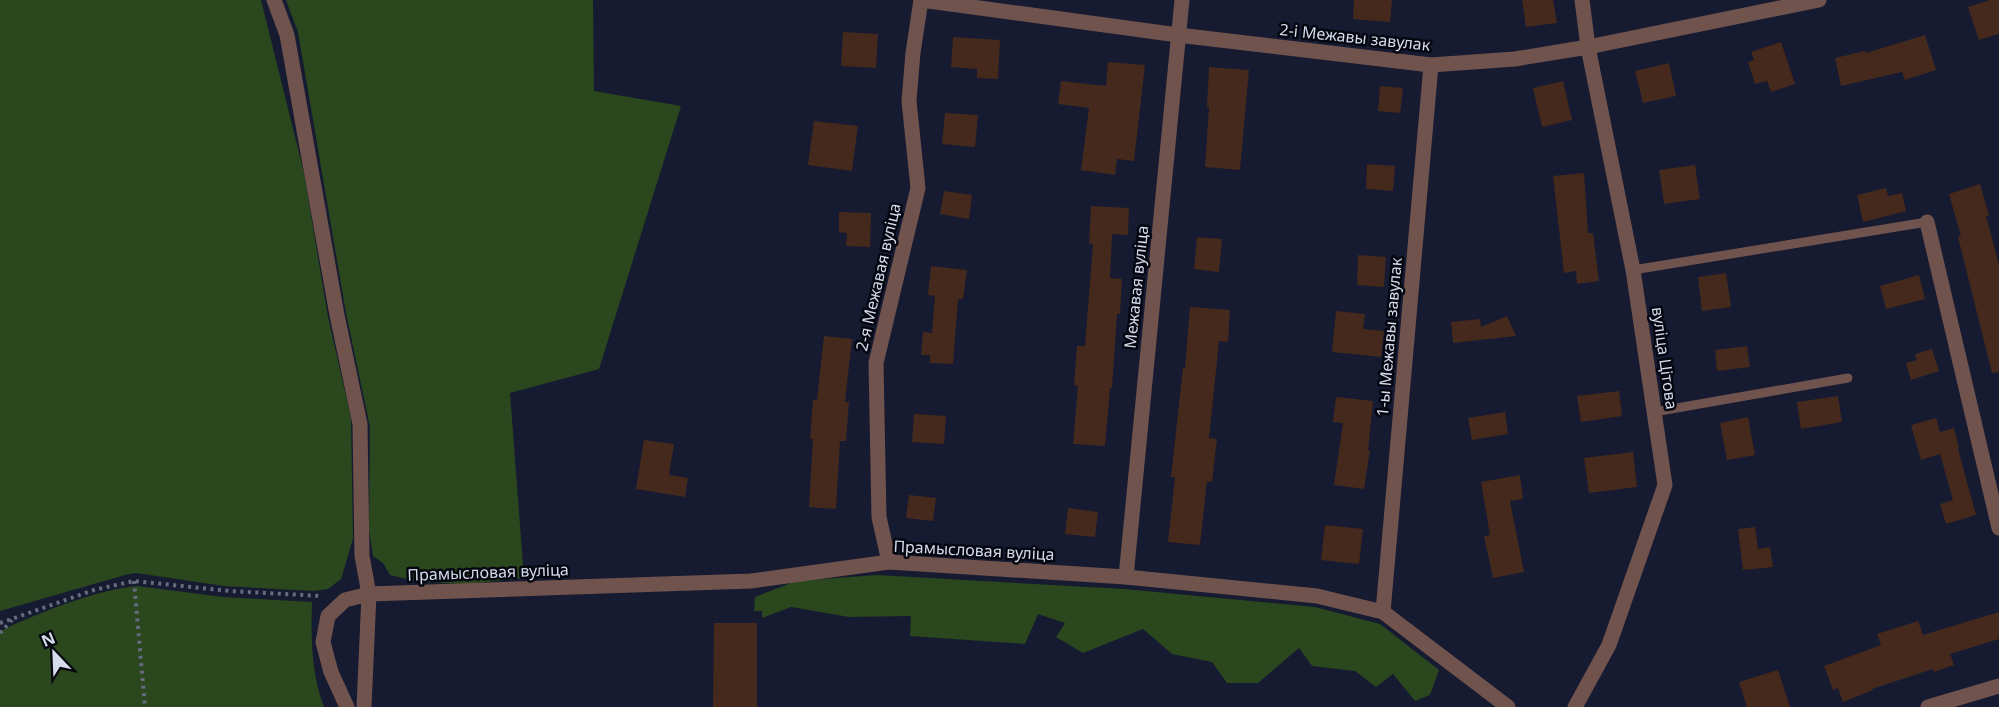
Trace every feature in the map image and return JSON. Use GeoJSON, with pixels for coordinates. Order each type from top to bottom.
{"type":"FeatureCollection","features":[{"type":"Feature","properties":{"kind":"street"},"geometry":{"type":"LineString","coordinates":[[274,0],[287,35],[337,315],[360,424],[362,556],[369,594],[364,707]]}},
{"type":"Feature","properties":{"kind":"street","name":"2-і Межавы завулак"},"geometry":{"type":"LineString","coordinates":[[921,0],[1178,35],[1431,65],[1515,60],[1819,0]]}},
{"type":"Feature","properties":{"kind":"street","name":"2-я Межавая вуліца"},"geometry":{"type":"LineString","coordinates":[[890,562],[879,517],[876,363],[918,188],[909,101],[921,0]]}},
{"type":"Feature","properties":{"kind":"street","name":"Межавая вуліца"},"geometry":{"type":"LineString","coordinates":[[1126,577],[1182,0]]}},
{"type":"Feature","properties":{"kind":"street","name":"вуліца Цітова"},"geometry":{"type":"LineString","coordinates":[[1575,707],[1609,645],[1665,485],[1633,270],[1588,47],[1582,0]]}},
{"type":"Feature","properties":{"kind":"street","name":"1-ы Межавы завулак"},"geometry":{"type":"LineString","coordinates":[[1383,612],[1431,65]]}},
{"type":"Feature","properties":{"kind":"street"},"geometry":{"type":"LineString","coordinates":[[1927,222],[1999,528]]}},
{"type":"Feature","properties":{"kind":"street","name":"Прамысловая вуліца"},"geometry":{"type":"LineString","coordinates":[[347,707],[331,672],[323,642],[328,616],[345,600],[369,594],[751,581],[890,562],[1126,577],[1317,596],[1383,612],[1508,707]]}},
{"type":"Feature","properties":{"kind":"street"},"geometry":{"type":"LineString","coordinates":[[1928,707],[1999,686]]}},
{"type":"Feature","properties":{"kind":"lane"},"geometry":{"type":"LineString","coordinates":[[1633,270],[1927,222]]}},
{"type":"Feature","properties":{"kind":"lane"},"geometry":{"type":"LineString","coordinates":[[1654,412],[1848,378]]}},
{"type":"Feature","properties":{"kind":"path"},"geometry":{"type":"LineString","coordinates":[[134,581],[145,707]]}},
{"type":"Feature","properties":{"kind":"path"},"geometry":{"type":"LineString","coordinates":[[0,623],[94,590],[134,581],[230,591],[324,596]]}},
{"type":"Feature","properties":{"kind":"path"},"geometry":{"type":"LineString","coordinates":[[0,633],[14,617]]}},
{"type":"Feature","properties":{"kind":"green space"},"geometry":{"type":"Polygon","coordinates":[[[0,0],[261,0],[304,173],[328,317],[351,418],[353,539],[341,579],[328,589],[313,591],[224,586],[136,573],[0,611],[0,0]]]}},
{"type":"Feature","properties":{"kind":"green space"},"geometry":{"type":"Polygon","coordinates":[[[286,0],[593,0],[594,91],[681,106],[599,369],[510,393],[524,578],[467,584],[419,582],[390,575],[383,563],[373,556],[369,530],[370,427],[346,313],[298,32],[286,0]]]}},
{"type":"Feature","properties":{"kind":"green space"},"geometry":{"type":"Polygon","coordinates":[[[877,575],[1124,589],[1315,607],[1380,624],[1439,670],[1430,695],[1415,701],[1393,674],[1376,687],[1355,671],[1312,666],[1299,648],[1258,683],[1227,683],[1212,662],[1172,654],[1143,629],[1083,653],[1056,637],[1065,623],[1038,614],[1025,644],[910,636],[911,616],[849,617],[791,607],[762,618],[762,611],[754,611],[755,597],[796,581],[877,575]]]}},
{"type":"Feature","properties":{"kind":"green space"},"geometry":{"type":"Polygon","coordinates":[[[137,586],[223,597],[312,602],[314,668],[324,707],[0,707],[0,631],[85,597],[137,586]]]}},
{"type":"Feature","properties":{"kind":"building"},"geometry":{"type":"Polygon","coordinates":[[[1354,0],[1392,0],[1390,22],[1353,19],[1354,0]]]}},
{"type":"Feature","properties":{"kind":"building"},"geometry":{"type":"Polygon","coordinates":[[[1522,0],[1553,0],[1557,23],[1526,27],[1522,0]]]}},
{"type":"Feature","properties":{"kind":"building"},"geometry":{"type":"Polygon","coordinates":[[[1990,0],[1999,0],[1999,34],[1979,40],[1968,7],[1990,0]]]}},
{"type":"Feature","properties":{"kind":"building"},"geometry":{"type":"Polygon","coordinates":[[[843,32],[878,34],[876,68],[841,66],[843,32]]]}},
{"type":"Feature","properties":{"kind":"building"},"geometry":{"type":"Polygon","coordinates":[[[1925,35],[1936,70],[1905,80],[1902,72],[1841,86],[1835,58],[1865,51],[1866,53],[1925,35]]]}},
{"type":"Feature","properties":{"kind":"building"},"geometry":{"type":"Polygon","coordinates":[[[953,37],[1000,40],[998,79],[977,78],[977,69],[951,67],[953,37]]]}},
{"type":"Feature","properties":{"kind":"building"},"geometry":{"type":"Polygon","coordinates":[[[1781,42],[1795,84],[1771,92],[1767,81],[1755,84],[1748,62],[1754,60],[1751,52],[1781,42]]]}},
{"type":"Feature","properties":{"kind":"building"},"geometry":{"type":"Polygon","coordinates":[[[1108,62],[1145,65],[1134,161],[1117,159],[1115,175],[1081,170],[1089,108],[1058,104],[1061,81],[1106,86],[1108,62]]]}},
{"type":"Feature","properties":{"kind":"building"},"geometry":{"type":"Polygon","coordinates":[[[1669,63],[1676,96],[1643,103],[1635,71],[1669,63]]]}},
{"type":"Feature","properties":{"kind":"building"},"geometry":{"type":"Polygon","coordinates":[[[1209,67],[1249,70],[1240,170],[1205,167],[1209,67]]]}},
{"type":"Feature","properties":{"kind":"building"},"geometry":{"type":"Polygon","coordinates":[[[1563,81],[1572,120],[1542,127],[1533,88],[1563,81]]]}},
{"type":"Feature","properties":{"kind":"building"},"geometry":{"type":"Polygon","coordinates":[[[1380,86],[1403,88],[1400,113],[1378,111],[1380,86]]]}},
{"type":"Feature","properties":{"kind":"building"},"geometry":{"type":"Polygon","coordinates":[[[945,113],[978,115],[975,147],[942,144],[945,113]]]}},
{"type":"Feature","properties":{"kind":"building"},"geometry":{"type":"Polygon","coordinates":[[[814,121],[858,126],[852,171],[808,165],[814,121]]]}},
{"type":"Feature","properties":{"kind":"building"},"geometry":{"type":"Polygon","coordinates":[[[1367,164],[1395,166],[1393,191],[1366,189],[1367,164]]]}},
{"type":"Feature","properties":{"kind":"building"},"geometry":{"type":"Polygon","coordinates":[[[1695,165],[1700,199],[1664,204],[1659,170],[1695,165]]]}},
{"type":"Feature","properties":{"kind":"building"},"geometry":{"type":"Polygon","coordinates":[[[1584,173],[1588,233],[1593,233],[1599,281],[1577,284],[1576,271],[1564,273],[1553,176],[1584,173]]]}},
{"type":"Feature","properties":{"kind":"building"},"geometry":{"type":"Polygon","coordinates":[[[1980,184],[1999,265],[1999,372],[1992,373],[1958,237],[1961,236],[1949,194],[1980,184]]]}},
{"type":"Feature","properties":{"kind":"building"},"geometry":{"type":"Polygon","coordinates":[[[1886,188],[1888,196],[1902,193],[1906,211],[1863,222],[1857,195],[1886,188]]]}},
{"type":"Feature","properties":{"kind":"building"},"geometry":{"type":"Polygon","coordinates":[[[944,191],[972,195],[969,219],[940,214],[944,191]]]}},
{"type":"Feature","properties":{"kind":"building"},"geometry":{"type":"Polygon","coordinates":[[[1091,206],[1129,208],[1128,235],[1112,234],[1110,278],[1122,279],[1105,446],[1073,444],[1078,386],[1074,385],[1077,346],[1085,346],[1093,244],[1089,244],[1091,206]]]}},
{"type":"Feature","properties":{"kind":"building"},"geometry":{"type":"Polygon","coordinates":[[[839,212],[871,213],[870,247],[846,246],[847,233],[839,232],[839,212]]]}},
{"type":"Feature","properties":{"kind":"building"},"geometry":{"type":"Polygon","coordinates":[[[1197,237],[1222,239],[1219,272],[1194,269],[1197,237]]]}},
{"type":"Feature","properties":{"kind":"building"},"geometry":{"type":"Polygon","coordinates":[[[1358,255],[1386,257],[1384,287],[1357,285],[1358,255]]]}},
{"type":"Feature","properties":{"kind":"building"},"geometry":{"type":"Polygon","coordinates":[[[931,266],[967,270],[963,299],[958,299],[953,364],[930,363],[930,355],[921,355],[923,332],[932,333],[935,296],[928,295],[931,266]]]}},
{"type":"Feature","properties":{"kind":"building"},"geometry":{"type":"Polygon","coordinates":[[[1726,273],[1731,307],[1702,311],[1698,277],[1726,273]]]}},
{"type":"Feature","properties":{"kind":"building"},"geometry":{"type":"Polygon","coordinates":[[[1919,275],[1925,299],[1886,309],[1880,286],[1919,275]]]}},
{"type":"Feature","properties":{"kind":"building"},"geometry":{"type":"Polygon","coordinates":[[[1190,307],[1230,310],[1228,342],[1219,341],[1209,438],[1217,439],[1212,482],[1207,481],[1200,545],[1168,542],[1175,477],[1171,477],[1183,368],[1185,368],[1190,307]]]}},
{"type":"Feature","properties":{"kind":"building"},"geometry":{"type":"Polygon","coordinates":[[[1336,311],[1365,314],[1363,329],[1384,331],[1381,357],[1332,352],[1336,311]]]}},
{"type":"Feature","properties":{"kind":"building"},"geometry":{"type":"Polygon","coordinates":[[[1507,316],[1516,336],[1453,343],[1451,322],[1480,319],[1481,327],[1507,316]]]}},
{"type":"Feature","properties":{"kind":"building"},"geometry":{"type":"Polygon","coordinates":[[[824,336],[852,339],[845,402],[849,402],[846,441],[840,441],[836,509],[809,507],[813,400],[817,400],[824,336]]]}},
{"type":"Feature","properties":{"kind":"building"},"geometry":{"type":"Polygon","coordinates":[[[1747,346],[1750,367],[1717,371],[1715,350],[1747,346]]]}},
{"type":"Feature","properties":{"kind":"building"},"geometry":{"type":"Polygon","coordinates":[[[1932,349],[1939,371],[1911,380],[1906,363],[1917,360],[1915,354],[1932,349]]]}},
{"type":"Feature","properties":{"kind":"building"},"geometry":{"type":"Polygon","coordinates":[[[1619,391],[1622,416],[1581,422],[1577,396],[1619,391]]]}},
{"type":"Feature","properties":{"kind":"building"},"geometry":{"type":"Polygon","coordinates":[[[1838,396],[1842,422],[1801,429],[1797,402],[1838,396]]]}},
{"type":"Feature","properties":{"kind":"building"},"geometry":{"type":"Polygon","coordinates":[[[1336,397],[1373,401],[1368,450],[1370,450],[1364,489],[1334,485],[1343,423],[1333,422],[1336,397]]]}},
{"type":"Feature","properties":{"kind":"building"},"geometry":{"type":"Polygon","coordinates":[[[1505,412],[1508,434],[1472,440],[1468,418],[1505,412]]]}},
{"type":"Feature","properties":{"kind":"building"},"geometry":{"type":"Polygon","coordinates":[[[914,414],[946,416],[944,444],[912,442],[914,414]]]}},
{"type":"Feature","properties":{"kind":"building"},"geometry":{"type":"Polygon","coordinates":[[[1748,417],[1755,455],[1727,460],[1720,423],[1748,417]]]}},
{"type":"Feature","properties":{"kind":"building"},"geometry":{"type":"Polygon","coordinates":[[[1936,418],[1940,432],[1954,428],[1976,515],[1946,524],[1940,504],[1953,500],[1940,454],[1921,460],[1911,425],[1936,418]]]}},
{"type":"Feature","properties":{"kind":"building"},"geometry":{"type":"Polygon","coordinates":[[[644,440],[674,444],[669,475],[688,478],[685,497],[636,489],[644,440]]]}},
{"type":"Feature","properties":{"kind":"building"},"geometry":{"type":"Polygon","coordinates":[[[1633,452],[1637,487],[1589,493],[1584,458],[1633,452]]]}},
{"type":"Feature","properties":{"kind":"building"},"geometry":{"type":"Polygon","coordinates":[[[1520,475],[1523,499],[1510,501],[1524,572],[1493,578],[1484,536],[1490,535],[1481,482],[1520,475]]]}},
{"type":"Feature","properties":{"kind":"building"},"geometry":{"type":"Polygon","coordinates":[[[909,495],[936,498],[933,521],[906,518],[909,495]]]}},
{"type":"Feature","properties":{"kind":"building"},"geometry":{"type":"Polygon","coordinates":[[[1068,508],[1098,512],[1095,537],[1065,534],[1068,508]]]}},
{"type":"Feature","properties":{"kind":"building"},"geometry":{"type":"Polygon","coordinates":[[[1325,525],[1363,529],[1359,564],[1321,560],[1325,525]]]}},
{"type":"Feature","properties":{"kind":"building"},"geometry":{"type":"Polygon","coordinates":[[[1755,527],[1758,549],[1770,547],[1773,567],[1743,570],[1738,529],[1755,527]]]}},
{"type":"Feature","properties":{"kind":"building"},"geometry":{"type":"Polygon","coordinates":[[[1999,612],[1999,639],[1950,654],[1954,665],[1934,672],[1933,669],[1872,689],[1843,702],[1838,688],[1833,690],[1824,666],[1881,645],[1877,634],[1918,621],[1923,635],[1999,612]]]}},
{"type":"Feature","properties":{"kind":"building"},"geometry":{"type":"Polygon","coordinates":[[[714,623],[757,623],[757,707],[713,707],[714,623]]]}},
{"type":"Feature","properties":{"kind":"building"},"geometry":{"type":"Polygon","coordinates":[[[1778,670],[1790,707],[1747,707],[1739,682],[1778,670]]]}}]}
